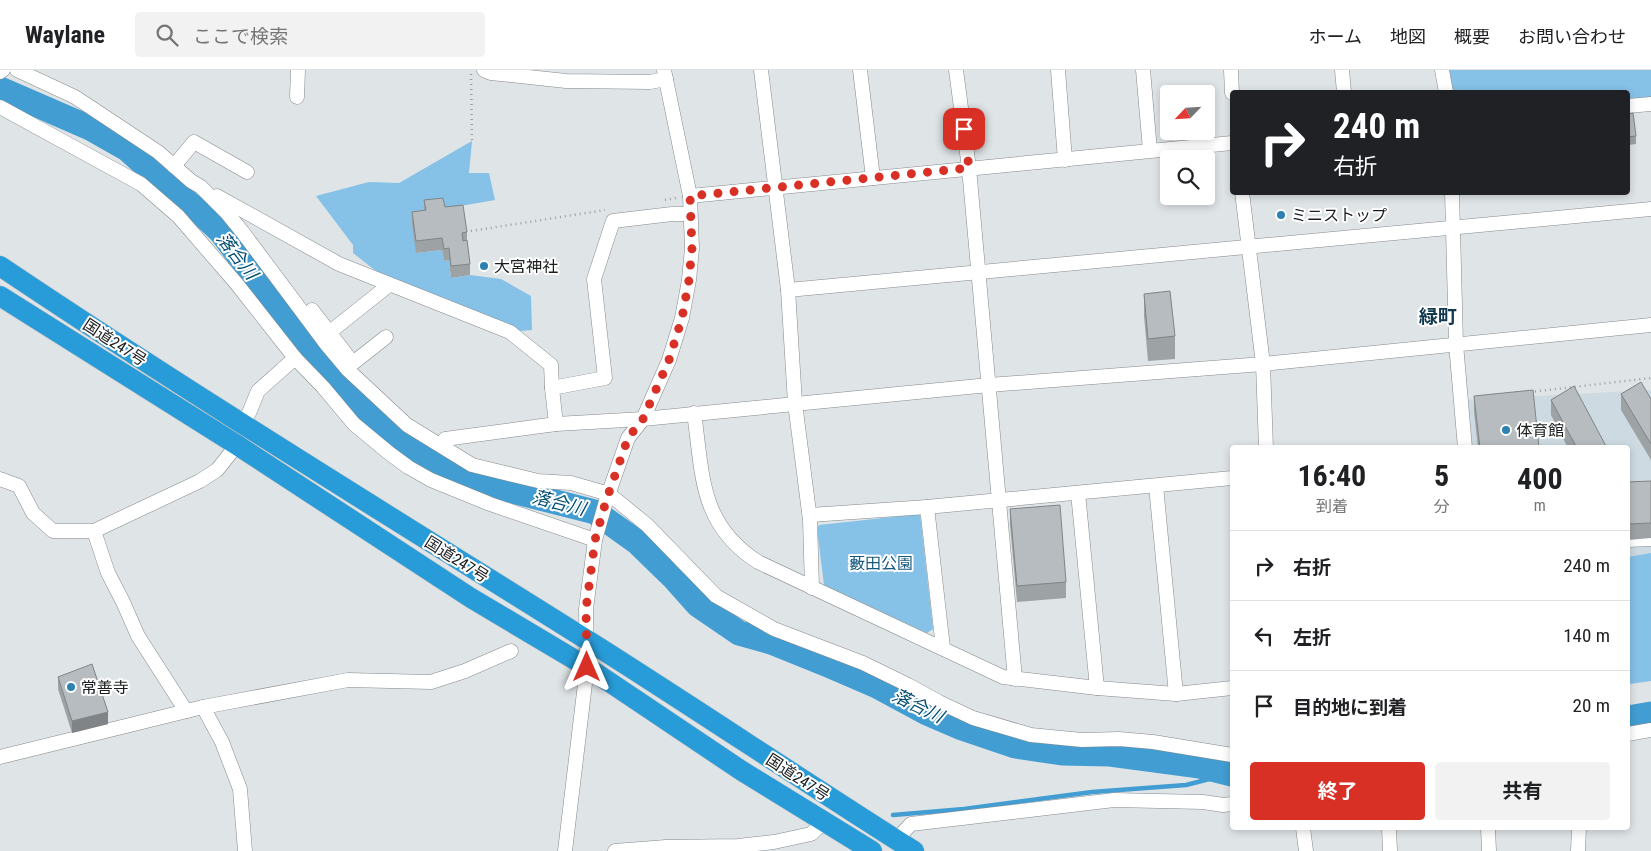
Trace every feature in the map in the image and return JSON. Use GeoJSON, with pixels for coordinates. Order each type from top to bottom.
{"type":"FeatureCollection","features":[{"type":"Feature","properties":{"kind":"highway","name":"国道247号"},"geometry":{"type":"LineString","coordinates":[[0,266],[242,423],[586,640],[914,851]]}},
{"type":"Feature","properties":{"kind":"highway","name":"国道247号"},"geometry":{"type":"LineString","coordinates":[[0,296],[237,445],[471,598],[587,667],[742,771],[872,851]]}},
{"type":"Feature","properties":{"kind":"street"},"geometry":{"type":"LineString","coordinates":[[17,70],[75,97],[158,152],[201,187],[339,264],[510,332],[551,365],[556,424]]}},
{"type":"Feature","properties":{"kind":"street"},"geometry":{"type":"LineString","coordinates":[[296,97],[298,70]]}},
{"type":"Feature","properties":{"kind":"street"},"geometry":{"type":"LineString","coordinates":[[484,70],[491,73],[566,80],[650,82],[665,75],[690,196],[692,248],[689,280],[682,318],[669,360],[643,419],[628,438],[595,540],[586,609],[587,667],[565,851]]}},
{"type":"Feature","properties":{"kind":"street"},"geometry":{"type":"LineString","coordinates":[[761,70],[788,290],[795,403],[810,515],[812,588]]}},
{"type":"Feature","properties":{"kind":"street"},"geometry":{"type":"LineString","coordinates":[[860,70],[873,178]]}},
{"type":"Feature","properties":{"kind":"street"},"geometry":{"type":"LineString","coordinates":[[956,70],[969,168],[1015,680]]}},
{"type":"Feature","properties":{"kind":"street"},"geometry":{"type":"LineString","coordinates":[[1058,70],[1065,160]]}},
{"type":"Feature","properties":{"kind":"street"},"geometry":{"type":"LineString","coordinates":[[1143,70],[1150,150]]}},
{"type":"Feature","properties":{"kind":"street"},"geometry":{"type":"LineString","coordinates":[[1231,70],[1232,90]]}},
{"type":"Feature","properties":{"kind":"street"},"geometry":{"type":"LineString","coordinates":[[1342,70],[1344,90]]}},
{"type":"Feature","properties":{"kind":"street"},"geometry":{"type":"LineString","coordinates":[[1442,70],[1446,90]]}},
{"type":"Feature","properties":{"kind":"street"},"geometry":{"type":"LineString","coordinates":[[1630,106],[1651,104]]}},
{"type":"Feature","properties":{"kind":"street"},"geometry":{"type":"LineString","coordinates":[[0,107],[141,184],[178,216],[236,283],[295,358],[323,387],[354,424],[369,438],[408,467],[431,480],[490,504],[595,540]]}},
{"type":"Feature","properties":{"kind":"street"},"geometry":{"type":"LineString","coordinates":[[174,166],[194,142],[247,172]]}},
{"type":"Feature","properties":{"kind":"street"},"geometry":{"type":"LineString","coordinates":[[690,196],[1230,143]]}},
{"type":"Feature","properties":{"kind":"street"},"geometry":{"type":"LineString","coordinates":[[201,187],[227,213],[264,259],[327,345],[348,370],[389,409],[424,437],[472,466],[538,481],[571,483],[608,498],[647,526],[716,596],[774,629],[863,663],[973,718],[1031,735],[1082,740],[1119,739],[1153,742],[1230,755]]}},
{"type":"Feature","properties":{"kind":"street"},"geometry":{"type":"LineString","coordinates":[[1242,195],[1263,364],[1266,445]]}},
{"type":"Feature","properties":{"kind":"street"},"geometry":{"type":"LineString","coordinates":[[1452,195],[1456,344],[1465,445]]}},
{"type":"Feature","properties":{"kind":"street"},"geometry":{"type":"LineString","coordinates":[[788,290],[1651,209]]}},
{"type":"Feature","properties":{"kind":"street"},"geometry":{"type":"LineString","coordinates":[[552,388],[605,378],[594,280],[614,221],[672,214],[690,214]]}},
{"type":"Feature","properties":{"kind":"street"},"geometry":{"type":"LineString","coordinates":[[264,259],[274,264],[353,363],[386,338]]}},
{"type":"Feature","properties":{"kind":"street"},"geometry":{"type":"LineString","coordinates":[[330,332],[389,285]]}},
{"type":"Feature","properties":{"kind":"street"},"geometry":{"type":"LineString","coordinates":[[445,439],[556,424],[643,419],[989,385],[1263,364],[1651,325]]}},
{"type":"Feature","properties":{"kind":"street"},"geometry":{"type":"LineString","coordinates":[[242,423],[258,390],[295,358]]}},
{"type":"Feature","properties":{"kind":"street"},"geometry":{"type":"LineString","coordinates":[[694,413],[706,496],[722,530],[746,554],[758,562],[1003,677],[1015,680],[1176,694],[1230,688]]}},
{"type":"Feature","properties":{"kind":"street"},"geometry":{"type":"LineString","coordinates":[[0,479],[19,486],[33,514],[53,531],[94,531],[200,481],[217,470],[237,445]]}},
{"type":"Feature","properties":{"kind":"street"},"geometry":{"type":"LineString","coordinates":[[810,515],[999,501],[1230,478]]}},
{"type":"Feature","properties":{"kind":"street"},"geometry":{"type":"LineString","coordinates":[[1156,486],[1176,694]]}},
{"type":"Feature","properties":{"kind":"street"},"geometry":{"type":"LineString","coordinates":[[1078,493],[1097,688]]}},
{"type":"Feature","properties":{"kind":"street"},"geometry":{"type":"LineString","coordinates":[[927,507],[943,648]]}},
{"type":"Feature","properties":{"kind":"street"},"geometry":{"type":"LineString","coordinates":[[94,531],[108,573],[138,636],[186,712]]}},
{"type":"Feature","properties":{"kind":"street"},"geometry":{"type":"LineString","coordinates":[[1630,540],[1651,539]]}},
{"type":"Feature","properties":{"kind":"street"},"geometry":{"type":"LineString","coordinates":[[0,757],[203,707],[348,680],[431,682],[465,671],[511,651]]}},
{"type":"Feature","properties":{"kind":"street"},"geometry":{"type":"LineString","coordinates":[[203,707],[222,742],[240,789],[245,851]]}},
{"type":"Feature","properties":{"kind":"street"},"geometry":{"type":"LineString","coordinates":[[1630,734],[1651,730]]}},
{"type":"Feature","properties":{"kind":"street"},"geometry":{"type":"LineString","coordinates":[[896,840],[911,824],[1114,800],[1230,804]]}},
{"type":"Feature","properties":{"kind":"street"},"geometry":{"type":"LineString","coordinates":[[615,851],[666,847],[738,846],[774,842],[811,834],[825,821]]}},
{"type":"Feature","properties":{"kind":"street"},"geometry":{"type":"LineString","coordinates":[[1303,830],[1306,851]]}},
{"type":"Feature","properties":{"kind":"street"},"geometry":{"type":"LineString","coordinates":[[1389,830],[1390,851]]}},
{"type":"Feature","properties":{"kind":"street"},"geometry":{"type":"LineString","coordinates":[[1488,830],[1488,851]]}},
{"type":"Feature","properties":{"kind":"street"},"geometry":{"type":"LineString","coordinates":[[1578,851],[1579,830]]}},
{"type":"Feature","properties":{"kind":"path"},"geometry":{"type":"LineString","coordinates":[[471,70],[472,141]]}},
{"type":"Feature","properties":{"kind":"path"},"geometry":{"type":"LineString","coordinates":[[662,200],[690,196]]}},
{"type":"Feature","properties":{"kind":"path"},"geometry":{"type":"LineString","coordinates":[[471,231],[614,208]]}},
{"type":"Feature","properties":{"kind":"path"},"geometry":{"type":"LineString","coordinates":[[1528,392],[1651,378]]}},
{"type":"Feature","properties":{"kind":"shaded area"},"geometry":{"type":"Polygon","coordinates":[[[1651,390],[1651,681],[1630,685],[1630,445],[1470,445],[1462,400],[1651,390]]]}},
{"type":"Feature","properties":{"kind":"green space"},"geometry":{"type":"Polygon","coordinates":[[[1442,70],[1651,70],[1651,104],[1630,106],[1630,90],[1446,90],[1442,70]]]}},
{"type":"Feature","properties":{"kind":"green space"},"geometry":{"type":"Polygon","coordinates":[[[472,141],[469,173],[489,173],[495,200],[443,209],[416,253],[442,250],[444,261],[449,260],[451,278],[470,275],[501,279],[531,296],[532,330],[510,332],[399,289],[353,253],[353,245],[316,196],[369,182],[399,183],[472,141]]]}},
{"type":"Feature","properties":{"kind":"green space","name":"藪田公園"},"geometry":{"type":"Polygon","coordinates":[[[920,514],[933,629],[927,633],[824,585],[817,529],[819,525],[920,514]]]}},
{"type":"Feature","properties":{"kind":"green space"},"geometry":{"type":"Polygon","coordinates":[[[1651,553],[1651,681],[1630,684],[1630,557],[1651,553]]]}},
{"type":"Feature","properties":{"kind":"building"},"geometry":{"type":"Polygon","coordinates":[[[1633,113],[1636,136],[1630,137],[1630,114],[1633,113]]]}},
{"type":"Feature","properties":{"kind":"building"},"geometry":{"type":"Polygon","coordinates":[[[443,198],[445,207],[463,205],[467,232],[462,233],[463,241],[467,240],[470,264],[451,266],[449,248],[444,249],[442,238],[416,241],[412,212],[426,210],[424,200],[443,198]]]}},
{"type":"Feature","properties":{"kind":"building"},"geometry":{"type":"Polygon","coordinates":[[[1170,291],[1175,336],[1148,339],[1144,294],[1170,291]]]}},
{"type":"Feature","properties":{"kind":"building"},"geometry":{"type":"Polygon","coordinates":[[[1641,382],[1651,399],[1651,444],[1621,394],[1641,382]]]}},
{"type":"Feature","properties":{"kind":"building"},"geometry":{"type":"Polygon","coordinates":[[[1574,386],[1605,445],[1575,445],[1551,400],[1574,386]]]}},
{"type":"Feature","properties":{"kind":"building","name":"体育館"},"geometry":{"type":"Polygon","coordinates":[[[1533,390],[1539,445],[1480,445],[1474,396],[1533,390]]]}},
{"type":"Feature","properties":{"kind":"building"},"geometry":{"type":"Polygon","coordinates":[[[1651,481],[1651,523],[1630,524],[1630,482],[1651,481]]]}},
{"type":"Feature","properties":{"kind":"building"},"geometry":{"type":"Polygon","coordinates":[[[1060,505],[1066,582],[1017,586],[1010,509],[1060,505]]]}},
{"type":"Feature","properties":{"kind":"building"},"geometry":{"type":"Polygon","coordinates":[[[92,664],[108,712],[72,721],[58,677],[92,664]]]}},
{"type":"Feature","properties":{"kind":"waterway","name":"落合川"},"geometry":{"type":"LineString","coordinates":[[0,89],[90,128],[127,149],[221,232],[335,383],[396,437],[433,463],[481,483],[595,512],[637,542],[673,577],[698,605],[739,633],[771,642],[828,665],[877,686],[927,713],[962,728],[1015,746],[1062,753],[1110,754],[1200,766],[1230,774]]}},
{"type":"Feature","properties":{"kind":"waterway","name":"落合川"},"geometry":{"type":"LineString","coordinates":[[1630,718],[1651,714]]}},
{"type":"Feature","properties":{"kind":"waterway"},"geometry":{"type":"LineString","coordinates":[[893,815],[964,809],[1092,792],[1186,785],[1229,774]]}},
{"type":"Feature","properties":{"kind":"place","name":"ミニストップ"},"geometry":{"type":"Point","coordinates":[1281,215]}},
{"type":"Feature","properties":{"kind":"place","name":"大宮神社"},"geometry":{"type":"Point","coordinates":[484,266]}},
{"type":"Feature","properties":{"kind":"place","name":"体育館"},"geometry":{"type":"Point","coordinates":[1506,430]}},
{"type":"Feature","properties":{"kind":"place","name":"常善寺"},"geometry":{"type":"Point","coordinates":[71,687]}},
{"type":"Feature","properties":{"kind":"district","name":"緑町"},"geometry":{"type":"Point","coordinates":[1438,316]}},
{"type":"Feature","properties":{"kind":"route"},"geometry":{"type":"LineString","coordinates":[[587,667],[586,609],[595,540],[606,501],[628,438],[643,419],[669,360],[682,318],[689,280],[692,248],[690,196],[969,168],[964,129]]}}]}
